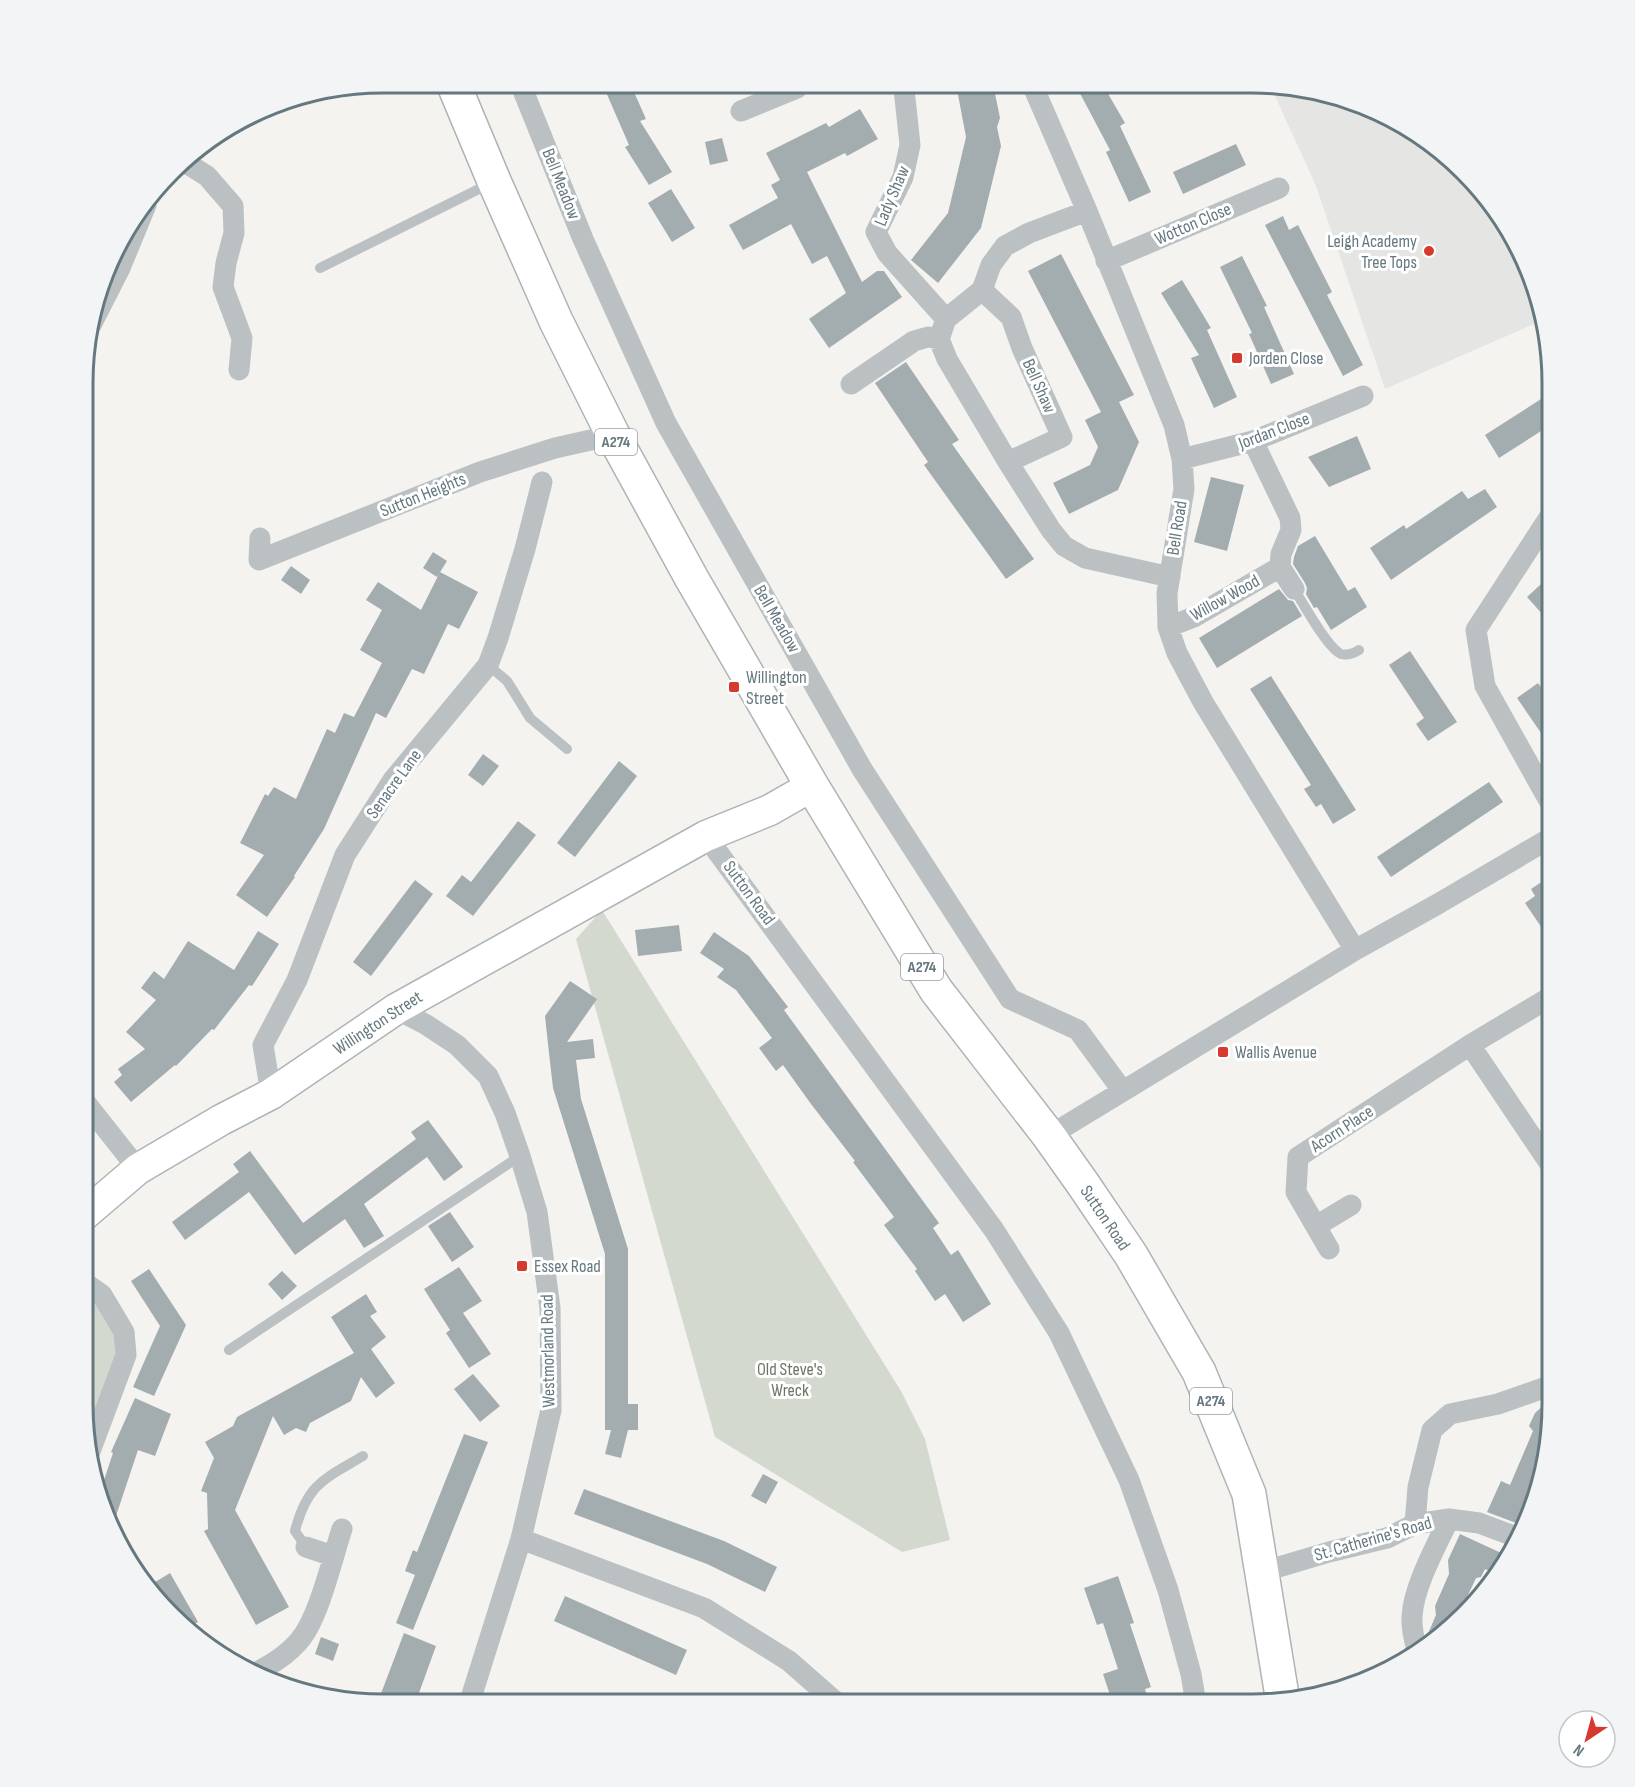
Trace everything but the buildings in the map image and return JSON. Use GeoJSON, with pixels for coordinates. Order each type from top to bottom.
{"type":"FeatureCollection","features":[{"type":"Feature","properties":{"kind":"main road","name":"A274"},"geometry":{"type":"LineString","coordinates":[[457,93],[556,321],[612,435],[812,786]]}},
{"type":"Feature","properties":{"kind":"main road","name":"Sutton Road"},"geometry":{"type":"LineString","coordinates":[[812,786],[936,990],[1049,1136],[1131,1255],[1199,1372],[1249,1494],[1281,1692]]}},
{"type":"Feature","properties":{"kind":"street","name":"Bell Meadow"},"geometry":{"type":"LineString","coordinates":[[524,93],[583,239],[666,423],[862,769],[1010,999],[1078,1030],[1122,1090]]}},
{"type":"Feature","properties":{"kind":"street"},"geometry":{"type":"LineString","coordinates":[[741,111],[785,93]]}},
{"type":"Feature","properties":{"kind":"street","name":"Lady Shaw"},"geometry":{"type":"LineString","coordinates":[[904,93],[910,145],[906,166],[903,177],[876,232],[887,253],[946,319]]}},
{"type":"Feature","properties":{"kind":"street","name":"Bell Road"},"geometry":{"type":"LineString","coordinates":[[1036,93],[1087,211],[1174,425],[1182,459],[1184,489],[1167,594],[1168,627],[1176,653],[1203,702],[1355,950]]}},
{"type":"Feature","properties":{"kind":"street"},"geometry":{"type":"LineString","coordinates":[[191,166],[207,176],[233,206],[234,233],[226,263],[223,287],[242,338],[239,370]]}},
{"type":"Feature","properties":{"kind":"street","name":"Wotton Close"},"geometry":{"type":"LineString","coordinates":[[1106,261],[1279,188]]}},
{"type":"Feature","properties":{"kind":"street"},"geometry":{"type":"LineString","coordinates":[[1087,211],[1029,233],[1005,246],[991,265],[982,290],[946,319],[939,339],[947,359],[1008,462],[1051,530],[1064,546],[1085,558],[1170,577]]}},
{"type":"Feature","properties":{"kind":"street","name":"Bell Shaw"},"geometry":{"type":"LineString","coordinates":[[982,290],[1011,317],[1022,348],[1062,437],[1008,462]]}},
{"type":"Feature","properties":{"kind":"street"},"geometry":{"type":"LineString","coordinates":[[851,384],[914,341],[928,337],[939,339]]}},
{"type":"Feature","properties":{"kind":"street","name":"Jordan Close"},"geometry":{"type":"LineString","coordinates":[[1182,459],[1253,441],[1363,396]]}},
{"type":"Feature","properties":{"kind":"street","name":"Sutton Heights"},"geometry":{"type":"LineString","coordinates":[[260,538],[260,560],[480,472],[555,448],[612,435]]}},
{"type":"Feature","properties":{"kind":"street","name":"Willow Wood"},"geometry":{"type":"LineString","coordinates":[[1253,441],[1290,518],[1291,530],[1281,554],[1280,567],[1294,589]]}},
{"type":"Feature","properties":{"kind":"street","name":"Senacre Lane"},"geometry":{"type":"LineString","coordinates":[[271,1094],[263,1045],[297,980],[345,855],[393,780],[488,664],[525,549],[542,482]]}},
{"type":"Feature","properties":{"kind":"street"},"geometry":{"type":"LineString","coordinates":[[1542,528],[1476,630],[1485,686],[1542,788]]}},
{"type":"Feature","properties":{"kind":"street","name":"Willow Wood"},"geometry":{"type":"LineString","coordinates":[[1168,627],[1194,617],[1280,567]]}},
{"type":"Feature","properties":{"kind":"street","name":"Willington Street"},"geometry":{"type":"LineString","coordinates":[[93,1207],[138,1169],[221,1120],[271,1094],[396,1009],[706,836],[770,810],[812,786]]}},
{"type":"Feature","properties":{"kind":"street","name":"Sutton Road"},"geometry":{"type":"LineString","coordinates":[[706,836],[994,1230],[1059,1333],[1129,1480],[1168,1590],[1194,1694]]}},
{"type":"Feature","properties":{"kind":"street"},"geometry":{"type":"LineString","coordinates":[[1049,1136],[1355,950],[1542,843]]}},
{"type":"Feature","properties":{"kind":"street","name":"Acorn Place"},"geometry":{"type":"LineString","coordinates":[[1329,1249],[1296,1192],[1299,1157],[1542,1002]]}},
{"type":"Feature","properties":{"kind":"street","name":"Westmorland Road"},"geometry":{"type":"LineString","coordinates":[[396,1009],[425,1024],[457,1045],[488,1076],[505,1113],[537,1212],[550,1308],[551,1410],[521,1539],[472,1694]]}},
{"type":"Feature","properties":{"kind":"street"},"geometry":{"type":"LineString","coordinates":[[1470,1046],[1542,1152]]}},
{"type":"Feature","properties":{"kind":"street"},"geometry":{"type":"LineString","coordinates":[[93,1112],[138,1169]]}},
{"type":"Feature","properties":{"kind":"street"},"geometry":{"type":"LineString","coordinates":[[1316,1226],[1350,1205]]}},
{"type":"Feature","properties":{"kind":"street"},"geometry":{"type":"LineString","coordinates":[[93,1288],[102,1295],[124,1332],[126,1355],[95,1438]]}},
{"type":"Feature","properties":{"kind":"street"},"geometry":{"type":"LineString","coordinates":[[1415,1524],[1418,1487],[1432,1430],[1450,1414],[1498,1404],[1542,1389]]}},
{"type":"Feature","properties":{"kind":"street"},"geometry":{"type":"LineString","coordinates":[[1416,1643],[1412,1618],[1413,1605],[1419,1586],[1449,1519]]}},
{"type":"Feature","properties":{"kind":"street","name":"St. Catherine's Road"},"geometry":{"type":"LineString","coordinates":[[1262,1572],[1329,1551],[1388,1538],[1415,1524],[1449,1519],[1479,1523],[1511,1535]]}},
{"type":"Feature","properties":{"kind":"street"},"geometry":{"type":"LineString","coordinates":[[264,1668],[276,1662],[300,1640],[315,1613],[342,1529]]}},
{"type":"Feature","properties":{"kind":"street"},"geometry":{"type":"LineString","coordinates":[[521,1539],[704,1608],[789,1662],[826,1694]]}},
{"type":"Feature","properties":{"kind":"street"},"geometry":{"type":"LineString","coordinates":[[306,1547],[333,1556]]}},
{"type":"Feature","properties":{"kind":"lane"},"geometry":{"type":"LineString","coordinates":[[320,268],[494,181]]}},
{"type":"Feature","properties":{"kind":"lane"},"geometry":{"type":"LineString","coordinates":[[1294,589],[1330,645],[1341,654],[1349,655],[1359,650]]}},
{"type":"Feature","properties":{"kind":"lane"},"geometry":{"type":"LineString","coordinates":[[488,664],[507,681],[530,718],[567,749]]}},
{"type":"Feature","properties":{"kind":"lane"},"geometry":{"type":"LineString","coordinates":[[229,1350],[520,1156]]}},
{"type":"Feature","properties":{"kind":"lane"},"geometry":{"type":"LineString","coordinates":[[306,1547],[295,1531],[300,1511],[311,1492],[324,1479],[363,1456]]}},
{"type":"Feature","properties":{"kind":"shaded area","name":"Leigh Academy Tree Tops"},"geometry":{"type":"Polygon","coordinates":[[[1274,94],[1327,103],[1363,115],[1413,142],[1443,165],[1482,206],[1503,238],[1527,290],[1535,323],[1385,389],[1316,186],[1274,94]]]}},
{"type":"Feature","properties":{"kind":"green space","name":"Old Steve's Wreck"},"geometry":{"type":"Polygon","coordinates":[[[602,910],[901,1391],[925,1439],[950,1540],[902,1552],[715,1437],[576,939],[602,910]]]}},
{"type":"Feature","properties":{"kind":"green space"},"geometry":{"type":"Polygon","coordinates":[[[93,1293],[124,1332],[95,1434],[93,1293]]]}},
{"type":"Feature","properties":{"kind":"place","name":"Leigh Academy Tree Tops"},"geometry":{"type":"Point","coordinates":[1429,251]}},
{"type":"Feature","properties":{"kind":"place","name":"Jorden Close"},"geometry":{"type":"Point","coordinates":[1237,358]}},
{"type":"Feature","properties":{"kind":"place","name":"Willington Street"},"geometry":{"type":"Point","coordinates":[734,687]}},
{"type":"Feature","properties":{"kind":"place","name":"Wallis Avenue"},"geometry":{"type":"Point","coordinates":[1223,1052]}},
{"type":"Feature","properties":{"kind":"place","name":"Essex Road"},"geometry":{"type":"Point","coordinates":[522,1266]}}]}
